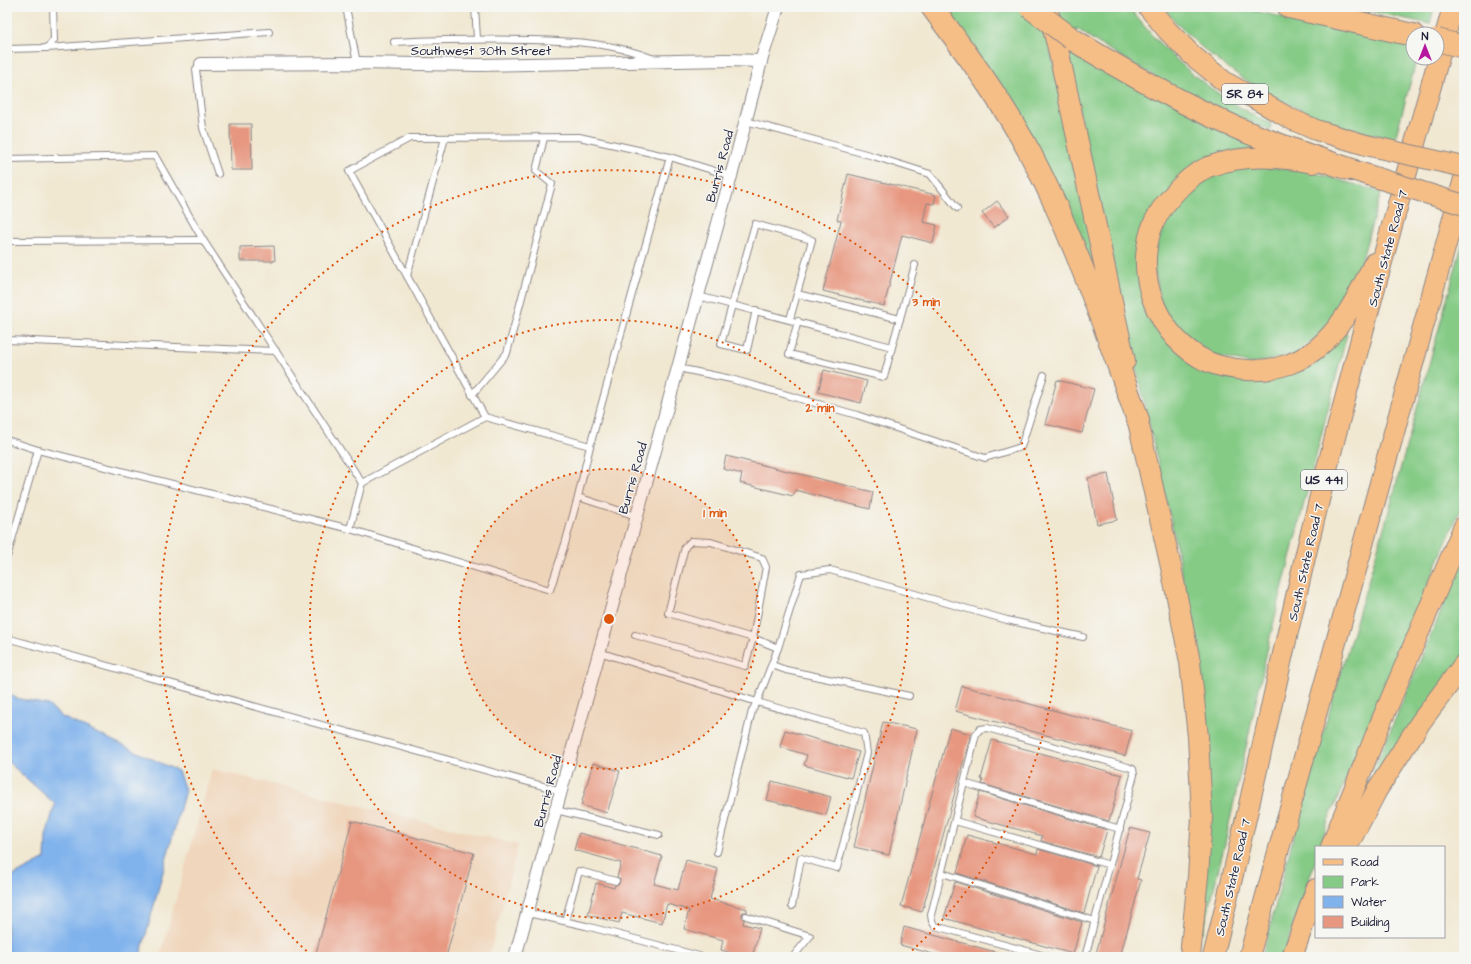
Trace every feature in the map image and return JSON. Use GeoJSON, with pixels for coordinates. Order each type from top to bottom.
{"type":"FeatureCollection","features":[{"type":"Feature","properties":{"kind":"highway"},"geometry":{"type":"LineString","coordinates":[[932,7],[984,78],[1029,153],[1060,217],[1088,281],[1138,420]]}},
{"type":"Feature","properties":{"kind":"highway"},"geometry":{"type":"LineString","coordinates":[[1030,7],[1072,39],[1125,72],[1180,101],[1236,128],[1352,170]]}},
{"type":"Feature","properties":{"kind":"highway"},"geometry":{"type":"LineString","coordinates":[[1289,7],[1404,32]]}},
{"type":"Feature","properties":{"kind":"highway"},"geometry":{"type":"LineString","coordinates":[[1445,42],[1464,47]]}},
{"type":"Feature","properties":{"kind":"main road"},"geometry":{"type":"LineString","coordinates":[[1047,7],[1057,44],[1171,567],[1190,662],[1198,738],[1202,817],[1190,957]]}},
{"type":"Feature","properties":{"kind":"main road","name":"SR 84"},"geometry":{"type":"LineString","coordinates":[[1148,7],[1168,31],[1193,56],[1225,82],[1298,122],[1316,130],[1366,145],[1464,168]]}},
{"type":"Feature","properties":{"kind":"main road","name":"South State Road 7"},"geometry":{"type":"LineString","coordinates":[[1213,957],[1314,521],[1453,7]]}},
{"type":"Feature","properties":{"kind":"main road"},"geometry":{"type":"LineString","coordinates":[[1391,233],[1343,321],[1324,342],[1304,358],[1278,368],[1254,370],[1232,369],[1207,361],[1187,349],[1169,330],[1156,309],[1147,281],[1146,253],[1151,229],[1163,207],[1177,189],[1192,176],[1208,167],[1224,162],[1258,157],[1298,160],[1352,170],[1464,205]]}},
{"type":"Feature","properties":{"kind":"main road"},"geometry":{"type":"LineString","coordinates":[[1249,957],[1464,179]]}},
{"type":"Feature","properties":{"kind":"main road"},"geometry":{"type":"LineString","coordinates":[[1331,846],[1378,729],[1464,526]]}},
{"type":"Feature","properties":{"kind":"main road"},"geometry":{"type":"LineString","coordinates":[[1348,846],[1377,790],[1420,723],[1464,664]]}},
{"type":"Feature","properties":{"kind":"main road"},"geometry":{"type":"LineString","coordinates":[[1295,950],[1315,892]]}},
{"type":"Feature","properties":{"kind":"main road"},"geometry":{"type":"LineString","coordinates":[[1295,950],[1315,908]]}},
{"type":"Feature","properties":{"kind":"street","name":"Burris Road"},"geometry":{"type":"LineString","coordinates":[[515,957],[731,176],[761,61],[778,7]]}},
{"type":"Feature","properties":{"kind":"street","name":"Southwest 30th Street"},"geometry":{"type":"LineString","coordinates":[[201,64],[357,63],[480,65],[726,60],[761,61]]}},
{"type":"Feature","properties":{"kind":"lane"},"geometry":{"type":"LineString","coordinates":[[47,48],[54,40],[52,7]]}},
{"type":"Feature","properties":{"kind":"lane"},"geometry":{"type":"LineString","coordinates":[[346,7],[357,63]]}},
{"type":"Feature","properties":{"kind":"lane"},"geometry":{"type":"LineString","coordinates":[[475,7],[477,38]]}},
{"type":"Feature","properties":{"kind":"lane"},"geometry":{"type":"LineString","coordinates":[[7,48],[47,48],[269,32]]}},
{"type":"Feature","properties":{"kind":"lane"},"geometry":{"type":"LineString","coordinates":[[394,42],[477,38],[578,41],[636,51],[660,61]]}},
{"type":"Feature","properties":{"kind":"lane"},"geometry":{"type":"LineString","coordinates":[[201,64],[196,69],[203,128],[218,174]]}},
{"type":"Feature","properties":{"kind":"lane"},"geometry":{"type":"LineString","coordinates":[[746,121],[873,156],[930,174],[957,208]]}},
{"type":"Feature","properties":{"kind":"lane"},"geometry":{"type":"LineString","coordinates":[[485,417],[349,171],[410,138],[579,138],[670,157],[731,176]]}},
{"type":"Feature","properties":{"kind":"lane"},"geometry":{"type":"LineString","coordinates":[[407,276],[445,138]]}},
{"type":"Feature","properties":{"kind":"lane"},"geometry":{"type":"LineString","coordinates":[[472,395],[507,354],[552,184],[536,171],[544,138]]}},
{"type":"Feature","properties":{"kind":"lane"},"geometry":{"type":"LineString","coordinates":[[7,160],[155,156],[203,240],[362,483]]}},
{"type":"Feature","properties":{"kind":"lane"},"geometry":{"type":"LineString","coordinates":[[7,440],[38,450],[350,529],[550,590],[578,497],[590,446],[670,157]]}},
{"type":"Feature","properties":{"kind":"lane"},"geometry":{"type":"LineString","coordinates":[[756,310],[747,350],[721,344],[755,224],[812,240],[790,319]]}},
{"type":"Feature","properties":{"kind":"lane"},"geometry":{"type":"LineString","coordinates":[[7,241],[203,240]]}},
{"type":"Feature","properties":{"kind":"lane"},"geometry":{"type":"LineString","coordinates":[[798,321],[788,354],[884,377],[915,265]]}},
{"type":"Feature","properties":{"kind":"lane"},"geometry":{"type":"LineString","coordinates":[[797,294],[900,319]]}},
{"type":"Feature","properties":{"kind":"lane"},"geometry":{"type":"LineString","coordinates":[[698,296],[798,321],[892,347]]}},
{"type":"Feature","properties":{"kind":"lane"},"geometry":{"type":"LineString","coordinates":[[7,340],[276,351]]}},
{"type":"Feature","properties":{"kind":"lane"},"geometry":{"type":"LineString","coordinates":[[678,368],[731,379],[857,415],[985,458],[1021,447],[1044,375]]}},
{"type":"Feature","properties":{"kind":"lane"},"geometry":{"type":"LineString","coordinates":[[350,529],[362,483],[485,417],[590,446]]}},
{"type":"Feature","properties":{"kind":"lane"},"geometry":{"type":"LineString","coordinates":[[7,557],[38,450]]}},
{"type":"Feature","properties":{"kind":"lane"},"geometry":{"type":"LineString","coordinates":[[578,497],[636,516]]}},
{"type":"Feature","properties":{"kind":"lane"},"geometry":{"type":"LineString","coordinates":[[635,635],[745,666],[753,638],[766,567],[762,558],[712,542],[692,541],[685,546],[668,613],[753,638],[778,648]]}},
{"type":"Feature","properties":{"kind":"lane"},"geometry":{"type":"LineString","coordinates":[[717,852],[752,711],[758,702],[772,665],[801,574],[830,570],[1007,620],[1083,637]]}},
{"type":"Feature","properties":{"kind":"lane"},"geometry":{"type":"LineString","coordinates":[[7,633],[10,639],[561,791]]}},
{"type":"Feature","properties":{"kind":"lane"},"geometry":{"type":"LineString","coordinates":[[599,652],[758,702],[864,733],[867,753],[837,868],[801,858],[792,906]]}},
{"type":"Feature","properties":{"kind":"lane"},"geometry":{"type":"LineString","coordinates":[[772,665],[786,670],[909,696]]}},
{"type":"Feature","properties":{"kind":"lane"},"geometry":{"type":"LineString","coordinates":[[1049,957],[935,926],[932,921],[931,915],[976,734],[980,729],[987,728],[1133,769],[1134,775],[1085,957]]}},
{"type":"Feature","properties":{"kind":"lane"},"geometry":{"type":"LineString","coordinates":[[964,783],[1120,829]]}},
{"type":"Feature","properties":{"kind":"lane"},"geometry":{"type":"LineString","coordinates":[[556,810],[659,835]]}},
{"type":"Feature","properties":{"kind":"lane"},"geometry":{"type":"LineString","coordinates":[[955,821],[1110,866]]}},
{"type":"Feature","properties":{"kind":"lane"},"geometry":{"type":"LineString","coordinates":[[565,921],[579,871],[616,881]]}},
{"type":"Feature","properties":{"kind":"lane"},"geometry":{"type":"LineString","coordinates":[[942,873],[1095,921]]}},
{"type":"Feature","properties":{"kind":"lane"},"geometry":{"type":"LineString","coordinates":[[528,913],[565,921],[703,957]]}},
{"type":"Feature","properties":{"kind":"lane"},"geometry":{"type":"LineString","coordinates":[[746,916],[810,936],[793,957]]}},
{"type":"Feature","properties":{"kind":"shaded area"},"geometry":{"type":"Polygon","coordinates":[[[212,769],[518,845],[489,957],[160,957],[212,769]]]}},
{"type":"Feature","properties":{"kind":"green space"},"geometry":{"type":"Polygon","coordinates":[[[940,7],[1021,7],[1044,24],[1109,298],[940,7]]]}},
{"type":"Feature","properties":{"kind":"green space"},"geometry":{"type":"Polygon","coordinates":[[[1058,7],[1129,7],[1159,43],[1193,74],[1230,101],[1271,124],[1271,131],[1176,89],[1098,43],[1076,28],[1074,47],[1263,151],[1241,151],[1151,215],[1157,327],[1247,375],[1345,332],[1347,334],[1271,633],[1225,843],[1203,933],[1199,931],[1194,632],[1171,521],[1083,130],[1063,25],[1058,7]]]}},
{"type":"Feature","properties":{"kind":"green space"},"geometry":{"type":"Polygon","coordinates":[[[1163,7],[1237,7],[1405,44],[1405,66],[1415,66],[1395,139],[1358,131],[1336,124],[1287,103],[1241,77],[1199,45],[1180,27],[1163,7]]]}},
{"type":"Feature","properties":{"kind":"green space"},"geometry":{"type":"Polygon","coordinates":[[[1351,7],[1434,7],[1430,24],[1351,7]]]}},
{"type":"Feature","properties":{"kind":"green space"},"geometry":{"type":"Polygon","coordinates":[[[1242,166],[1305,170],[1381,192],[1355,283],[1330,327],[1293,355],[1252,364],[1212,355],[1184,336],[1161,306],[1152,252],[1166,212],[1201,178],[1242,166]]]}},
{"type":"Feature","properties":{"kind":"green space"},"geometry":{"type":"Polygon","coordinates":[[[1464,237],[1464,500],[1329,819],[1320,846],[1315,846],[1315,862],[1283,957],[1262,957],[1301,807],[1388,514],[1464,237]]]}},
{"type":"Feature","properties":{"kind":"green space"},"geometry":{"type":"Polygon","coordinates":[[[1464,557],[1464,655],[1357,809],[1464,557]]]}},
{"type":"Feature","properties":{"kind":"water"},"geometry":{"type":"Polygon","coordinates":[[[7,693],[16,698],[48,705],[62,717],[178,771],[185,790],[140,957],[7,957],[7,879],[45,859],[46,836],[55,804],[7,761],[7,693]]]}},
{"type":"Feature","properties":{"kind":"building"},"geometry":{"type":"Polygon","coordinates":[[[230,124],[251,124],[252,170],[231,170],[230,124]]]}},
{"type":"Feature","properties":{"kind":"building"},"geometry":{"type":"Polygon","coordinates":[[[848,174],[936,195],[934,204],[927,203],[923,222],[937,225],[933,243],[902,235],[884,306],[823,291],[841,221],[837,220],[848,174]]]}},
{"type":"Feature","properties":{"kind":"building"},"geometry":{"type":"Polygon","coordinates":[[[997,201],[1009,216],[994,228],[982,213],[997,201]]]}},
{"type":"Feature","properties":{"kind":"building"},"geometry":{"type":"Polygon","coordinates":[[[274,246],[275,261],[240,261],[240,247],[274,246]]]}},
{"type":"Feature","properties":{"kind":"building"},"geometry":{"type":"Polygon","coordinates":[[[824,370],[867,381],[861,403],[818,392],[824,370]]]}},
{"type":"Feature","properties":{"kind":"building"},"geometry":{"type":"Polygon","coordinates":[[[1057,380],[1094,389],[1082,433],[1045,424],[1057,380]]]}},
{"type":"Feature","properties":{"kind":"building"},"geometry":{"type":"Polygon","coordinates":[[[726,456],[873,492],[870,509],[795,490],[793,496],[740,483],[742,474],[723,469],[726,456]]]}},
{"type":"Feature","properties":{"kind":"building"},"geometry":{"type":"Polygon","coordinates":[[[1108,474],[1117,520],[1097,524],[1088,478],[1108,474]]]}},
{"type":"Feature","properties":{"kind":"building"},"geometry":{"type":"Polygon","coordinates":[[[962,686],[1132,731],[1125,756],[955,711],[962,686]]]}},
{"type":"Feature","properties":{"kind":"building"},"geometry":{"type":"Polygon","coordinates":[[[883,722],[917,729],[889,855],[854,847],[883,722]]]}},
{"type":"Feature","properties":{"kind":"building"},"geometry":{"type":"Polygon","coordinates":[[[950,728],[971,734],[922,912],[901,906],[950,728]]]}},
{"type":"Feature","properties":{"kind":"building"},"geometry":{"type":"Polygon","coordinates":[[[785,730],[859,752],[851,778],[804,765],[807,755],[780,747],[785,730]]]}},
{"type":"Feature","properties":{"kind":"building"},"geometry":{"type":"Polygon","coordinates":[[[992,740],[1122,775],[1109,821],[982,784],[983,780],[981,779],[992,740]]]}},
{"type":"Feature","properties":{"kind":"building"},"geometry":{"type":"Polygon","coordinates":[[[593,763],[620,771],[607,813],[581,805],[593,763]]]}},
{"type":"Feature","properties":{"kind":"building"},"geometry":{"type":"Polygon","coordinates":[[[772,781],[831,797],[826,815],[767,800],[772,781]]]}},
{"type":"Feature","properties":{"kind":"building"},"geometry":{"type":"Polygon","coordinates":[[[980,792],[1107,830],[1099,857],[1041,841],[1042,836],[973,817],[980,792]]]}},
{"type":"Feature","properties":{"kind":"building"},"geometry":{"type":"Polygon","coordinates":[[[352,821],[474,853],[446,957],[315,957],[352,821]]]}},
{"type":"Feature","properties":{"kind":"building"},"geometry":{"type":"Polygon","coordinates":[[[1130,828],[1150,833],[1137,879],[1141,880],[1120,957],[1095,957],[1130,828]]]}},
{"type":"Feature","properties":{"kind":"building"},"geometry":{"type":"Polygon","coordinates":[[[579,833],[662,856],[654,884],[678,890],[686,860],[718,869],[710,899],[747,909],[747,912],[743,912],[742,915],[744,920],[743,924],[760,928],[752,957],[746,957],[721,950],[723,940],[684,929],[689,910],[667,904],[662,923],[622,913],[619,923],[588,915],[596,883],[614,888],[615,885],[619,884],[620,879],[617,877],[621,863],[574,850],[579,833]]]}},
{"type":"Feature","properties":{"kind":"building"},"geometry":{"type":"Polygon","coordinates":[[[967,835],[1037,854],[1038,849],[1097,866],[1084,913],[957,873],[967,835]]]}},
{"type":"Feature","properties":{"kind":"building"},"geometry":{"type":"Polygon","coordinates":[[[955,882],[1082,922],[1073,954],[944,918],[955,882]]]}},
{"type":"Feature","properties":{"kind":"building"},"geometry":{"type":"Polygon","coordinates":[[[904,927],[1003,954],[1003,957],[944,957],[900,945],[904,927]]]}}]}
